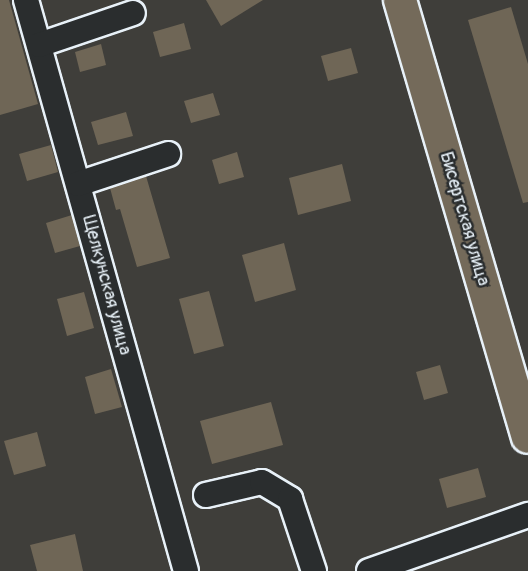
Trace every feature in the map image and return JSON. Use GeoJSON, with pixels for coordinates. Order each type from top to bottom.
{"type":"FeatureCollection","features":[{"type":"Feature","properties":{"kind":"main road","name":"Бисертская улица"},"geometry":{"type":"LineString","coordinates":[[400,0],[528,437]]}},
{"type":"Feature","properties":{"kind":"street","name":"Щелкунская улица"},"geometry":{"type":"LineString","coordinates":[[26,0],[186,571]]}},
{"type":"Feature","properties":{"kind":"street"},"geometry":{"type":"LineString","coordinates":[[39,45],[133,13]]}},
{"type":"Feature","properties":{"kind":"street"},"geometry":{"type":"LineString","coordinates":[[78,184],[168,154]]}},
{"type":"Feature","properties":{"kind":"street"},"geometry":{"type":"LineString","coordinates":[[206,495],[262,482],[290,499],[314,571]]}},
{"type":"Feature","properties":{"kind":"street"},"geometry":{"type":"LineString","coordinates":[[373,571],[528,515]]}},
{"type":"Feature","properties":{"kind":"building"},"geometry":{"type":"Polygon","coordinates":[[[0,0],[9,0],[38,104],[0,115],[0,0]]]}},
{"type":"Feature","properties":{"kind":"building"},"geometry":{"type":"Polygon","coordinates":[[[206,0],[263,0],[221,26],[206,0]]]}},
{"type":"Feature","properties":{"kind":"building"},"geometry":{"type":"Polygon","coordinates":[[[511,7],[528,64],[528,202],[523,203],[468,20],[511,7]]]}},
{"type":"Feature","properties":{"kind":"building"},"geometry":{"type":"Polygon","coordinates":[[[184,23],[191,49],[160,57],[153,32],[184,23]]]}},
{"type":"Feature","properties":{"kind":"building"},"geometry":{"type":"Polygon","coordinates":[[[101,44],[106,65],[80,72],[75,52],[101,44]]]}},
{"type":"Feature","properties":{"kind":"building"},"geometry":{"type":"Polygon","coordinates":[[[351,48],[358,73],[328,81],[321,56],[351,48]]]}},
{"type":"Feature","properties":{"kind":"building"},"geometry":{"type":"Polygon","coordinates":[[[213,93],[220,115],[191,123],[184,101],[213,93]]]}},
{"type":"Feature","properties":{"kind":"building"},"geometry":{"type":"Polygon","coordinates":[[[126,112],[133,136],[98,145],[91,122],[126,112]]]}},
{"type":"Feature","properties":{"kind":"building"},"geometry":{"type":"Polygon","coordinates":[[[51,145],[58,172],[27,181],[19,154],[51,145]]]}},
{"type":"Feature","properties":{"kind":"building"},"geometry":{"type":"Polygon","coordinates":[[[237,152],[244,177],[219,184],[212,160],[237,152]]]}},
{"type":"Feature","properties":{"kind":"building"},"geometry":{"type":"Polygon","coordinates":[[[342,164],[351,201],[298,215],[289,178],[342,164]]]}},
{"type":"Feature","properties":{"kind":"building"},"geometry":{"type":"Polygon","coordinates":[[[146,176],[170,258],[137,267],[120,209],[116,210],[110,188],[146,176]]]}},
{"type":"Feature","properties":{"kind":"building"},"geometry":{"type":"Polygon","coordinates":[[[72,215],[80,246],[55,253],[46,223],[72,215]]]}},
{"type":"Feature","properties":{"kind":"building"},"geometry":{"type":"Polygon","coordinates":[[[284,243],[296,290],[255,302],[242,255],[284,243]]]}},
{"type":"Feature","properties":{"kind":"building"},"geometry":{"type":"Polygon","coordinates":[[[209,291],[224,346],[194,354],[179,299],[209,291]]]}},
{"type":"Feature","properties":{"kind":"building"},"geometry":{"type":"Polygon","coordinates":[[[84,292],[94,328],[67,336],[57,299],[84,292]]]}},
{"type":"Feature","properties":{"kind":"building"},"geometry":{"type":"Polygon","coordinates":[[[440,365],[448,393],[424,400],[416,372],[440,365]]]}},
{"type":"Feature","properties":{"kind":"building"},"geometry":{"type":"Polygon","coordinates":[[[111,369],[122,407],[95,414],[85,377],[111,369]]]}},
{"type":"Feature","properties":{"kind":"building"},"geometry":{"type":"Polygon","coordinates":[[[271,402],[283,445],[212,464],[200,421],[271,402]]]}},
{"type":"Feature","properties":{"kind":"building"},"geometry":{"type":"Polygon","coordinates":[[[37,432],[46,466],[14,475],[4,441],[37,432]]]}},
{"type":"Feature","properties":{"kind":"building"},"geometry":{"type":"Polygon","coordinates":[[[478,468],[486,497],[447,508],[439,479],[478,468]]]}},
{"type":"Feature","properties":{"kind":"building"},"geometry":{"type":"Polygon","coordinates":[[[75,534],[83,571],[37,571],[30,545],[75,534]]]}}]}
